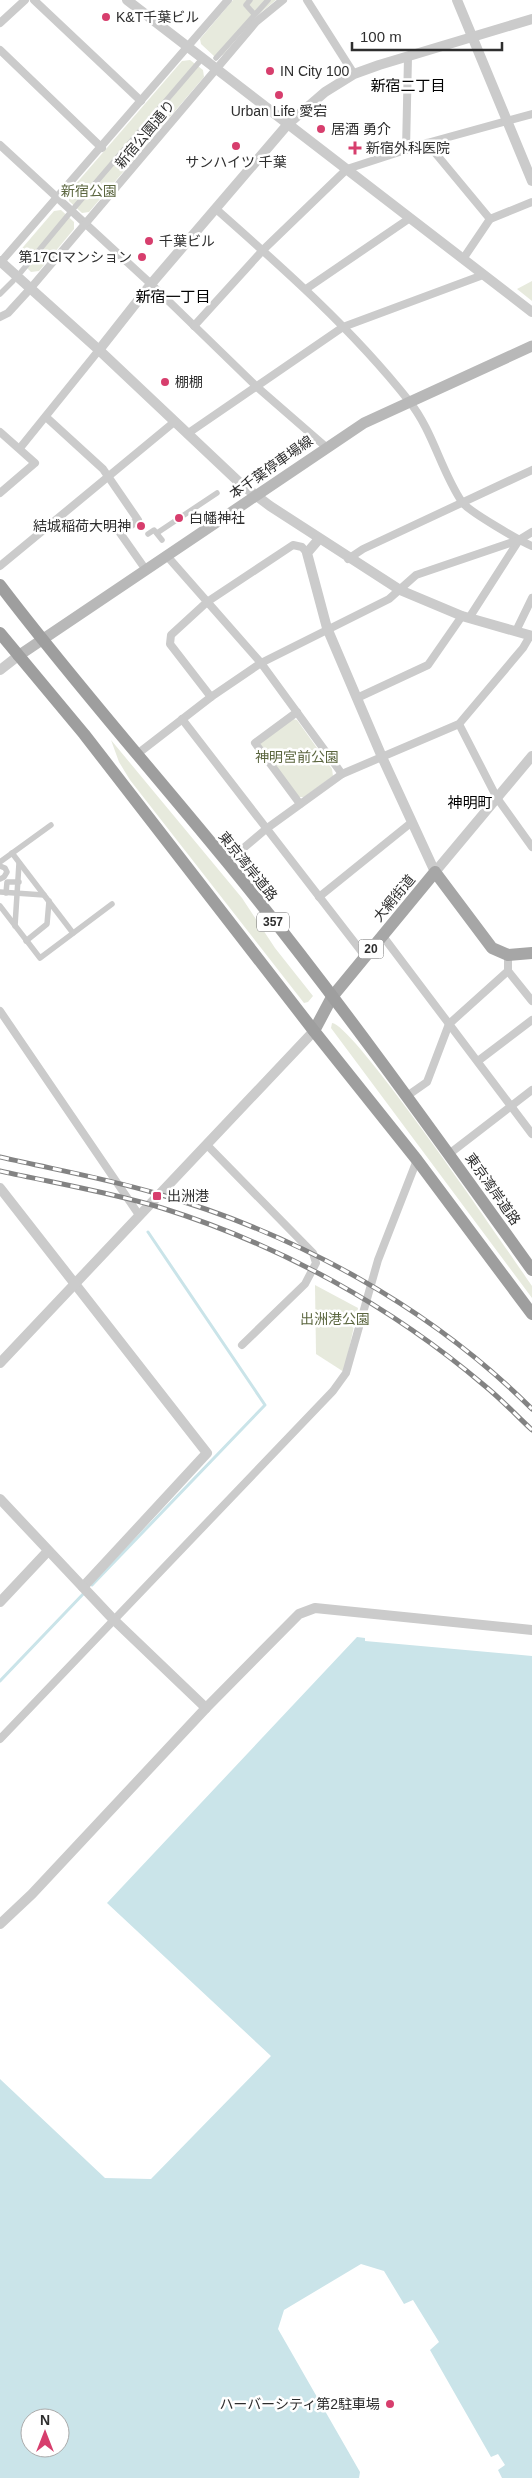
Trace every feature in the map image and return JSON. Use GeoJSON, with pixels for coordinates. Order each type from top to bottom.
{"type":"FeatureCollection","features":[{"type":"Feature","properties":{"kind":"highway","name":"東京湾岸道路"},"geometry":{"type":"LineString","coordinates":[[0,585],[42,641],[227,862],[408,1096],[530,1265]]}},
{"type":"Feature","properties":{"kind":"highway","name":"357"},"geometry":{"type":"LineString","coordinates":[[0,633],[84,734],[314,1031],[417,1160],[532,1314]]}},
{"type":"Feature","properties":{"kind":"main road","name":"本千葉停車場線"},"geometry":{"type":"LineString","coordinates":[[18,656],[364,423],[532,346]]}},
{"type":"Feature","properties":{"kind":"main road","name":"大網街道"},"geometry":{"type":"LineString","coordinates":[[314,1031],[332,997],[435,872],[492,948],[508,956]]}},
{"type":"Feature","properties":{"kind":"main road"},"geometry":{"type":"LineString","coordinates":[[508,956],[532,953]]}},
{"type":"Feature","properties":{"kind":"street"},"geometry":{"type":"LineString","coordinates":[[0,23],[25,0]]}},
{"type":"Feature","properties":{"kind":"street"},"geometry":{"type":"LineString","coordinates":[[34,0],[141,101]]}},
{"type":"Feature","properties":{"kind":"street"},"geometry":{"type":"LineString","coordinates":[[127,0],[532,312]]}},
{"type":"Feature","properties":{"kind":"street"},"geometry":{"type":"LineString","coordinates":[[240,0],[248,2],[254,14]]}},
{"type":"Feature","properties":{"kind":"street"},"geometry":{"type":"LineString","coordinates":[[216,58],[267,0]]}},
{"type":"Feature","properties":{"kind":"street","name":"新宿公園通り"},"geometry":{"type":"LineString","coordinates":[[0,317],[8,313],[30,289],[256,22],[283,0]]}},
{"type":"Feature","properties":{"kind":"street"},"geometry":{"type":"LineString","coordinates":[[307,0],[354,74]]}},
{"type":"Feature","properties":{"kind":"street"},"geometry":{"type":"LineString","coordinates":[[457,0],[532,181]]}},
{"type":"Feature","properties":{"kind":"street","name":"新宿公園通り"},"geometry":{"type":"LineString","coordinates":[[0,262],[102,148],[188,47],[224,1]]}},
{"type":"Feature","properties":{"kind":"street"},"geometry":{"type":"LineString","coordinates":[[20,448],[151,284],[288,124],[325,92],[354,74],[532,19]]}},
{"type":"Feature","properties":{"kind":"street"},"geometry":{"type":"LineString","coordinates":[[0,50],[102,148]]}},
{"type":"Feature","properties":{"kind":"street"},"geometry":{"type":"LineString","coordinates":[[406,150],[408,57]]}},
{"type":"Feature","properties":{"kind":"street"},"geometry":{"type":"LineString","coordinates":[[74,208],[200,61]]}},
{"type":"Feature","properties":{"kind":"street"},"geometry":{"type":"LineString","coordinates":[[194,326],[263,250],[346,169],[532,114]]}},
{"type":"Feature","properties":{"kind":"street"},"geometry":{"type":"LineString","coordinates":[[427,144],[490,219]]}},
{"type":"Feature","properties":{"kind":"street"},"geometry":{"type":"LineString","coordinates":[[0,145],[151,284],[257,387],[326,447]]}},
{"type":"Feature","properties":{"kind":"street"},"geometry":{"type":"LineString","coordinates":[[463,259],[490,219],[532,202]]}},
{"type":"Feature","properties":{"kind":"street"},"geometry":{"type":"LineString","coordinates":[[216,209],[306,289],[410,401],[419,415],[463,503],[519,540],[532,546]]}},
{"type":"Feature","properties":{"kind":"street"},"geometry":{"type":"LineString","coordinates":[[21,272],[69,214]]}},
{"type":"Feature","properties":{"kind":"street"},"geometry":{"type":"LineString","coordinates":[[306,289],[410,218]]}},
{"type":"Feature","properties":{"kind":"street"},"geometry":{"type":"LineString","coordinates":[[0,262],[99,350],[173,423],[256,496],[348,559],[400,590],[466,617],[531,636],[459,724],[342,774],[266,829],[227,862]]}},
{"type":"Feature","properties":{"kind":"street"},"geometry":{"type":"LineString","coordinates":[[186,434],[343,327],[484,275]]}},
{"type":"Feature","properties":{"kind":"street"},"geometry":{"type":"LineString","coordinates":[[0,294],[13,280]]}},
{"type":"Feature","properties":{"kind":"street"},"geometry":{"type":"LineString","coordinates":[[46,417],[102,469],[138,520],[120,533],[146,570]]}},
{"type":"Feature","properties":{"kind":"street"},"geometry":{"type":"LineString","coordinates":[[0,566],[173,423]]}},
{"type":"Feature","properties":{"kind":"street"},"geometry":{"type":"LineString","coordinates":[[0,432],[35,463],[0,493]]}},
{"type":"Feature","properties":{"kind":"street"},"geometry":{"type":"LineString","coordinates":[[348,559],[364,549],[532,470]]}},
{"type":"Feature","properties":{"kind":"street"},"geometry":{"type":"LineString","coordinates":[[157,533],[217,493]]}},
{"type":"Feature","properties":{"kind":"street"},"geometry":{"type":"LineString","coordinates":[[148,534],[154,530],[162,540]]}},
{"type":"Feature","properties":{"kind":"street"},"geometry":{"type":"LineString","coordinates":[[136,755],[211,697],[261,663],[327,628],[389,599],[416,575],[519,540],[532,532]]}},
{"type":"Feature","properties":{"kind":"street"},"geometry":{"type":"LineString","coordinates":[[307,552],[319,539]]}},
{"type":"Feature","properties":{"kind":"street"},"geometry":{"type":"LineString","coordinates":[[357,698],[428,665],[466,617],[519,540]]}},
{"type":"Feature","properties":{"kind":"street"},"geometry":{"type":"LineString","coordinates":[[211,697],[170,644],[172,635],[207,602],[293,545],[302,547],[307,552],[327,628],[382,757],[435,872],[532,756]]}},
{"type":"Feature","properties":{"kind":"street"},"geometry":{"type":"LineString","coordinates":[[167,556],[261,663],[342,774]]}},
{"type":"Feature","properties":{"kind":"street"},"geometry":{"type":"LineString","coordinates":[[516,632],[532,598]]}},
{"type":"Feature","properties":{"kind":"street"},"geometry":{"type":"LineString","coordinates":[[0,670],[18,656]]}},
{"type":"Feature","properties":{"kind":"street"},"geometry":{"type":"LineString","coordinates":[[297,712],[255,743],[300,804]]}},
{"type":"Feature","properties":{"kind":"street"},"geometry":{"type":"LineString","coordinates":[[182,719],[365,956]]}},
{"type":"Feature","properties":{"kind":"street"},"geometry":{"type":"LineString","coordinates":[[459,724],[497,798],[532,847]]}},
{"type":"Feature","properties":{"kind":"street"},"geometry":{"type":"LineString","coordinates":[[319,897],[412,822]]}},
{"type":"Feature","properties":{"kind":"street"},"geometry":{"type":"LineString","coordinates":[[0,862],[51,824]]}},
{"type":"Feature","properties":{"kind":"street"},"geometry":{"type":"LineString","coordinates":[[12,853],[73,933]]}},
{"type":"Feature","properties":{"kind":"street"},"geometry":{"type":"LineString","coordinates":[[15,926],[20,862]]}},
{"type":"Feature","properties":{"kind":"street"},"geometry":{"type":"LineString","coordinates":[[0,866],[6,870],[3,892],[44,895]]}},
{"type":"Feature","properties":{"kind":"street"},"geometry":{"type":"LineString","coordinates":[[4,879],[18,882]]}},
{"type":"Feature","properties":{"kind":"street"},"geometry":{"type":"LineString","coordinates":[[26,940],[47,924],[49,901]]}},
{"type":"Feature","properties":{"kind":"street"},"geometry":{"type":"LineString","coordinates":[[0,906],[40,958],[112,904]]}},
{"type":"Feature","properties":{"kind":"street"},"geometry":{"type":"LineString","coordinates":[[382,935],[532,1134]]}},
{"type":"Feature","properties":{"kind":"street"},"geometry":{"type":"LineString","coordinates":[[508,956],[508,971],[532,1001]]}},
{"type":"Feature","properties":{"kind":"street"},"geometry":{"type":"LineString","coordinates":[[408,1096],[427,1082],[449,1024],[508,971]]}},
{"type":"Feature","properties":{"kind":"street"},"geometry":{"type":"LineString","coordinates":[[0,1011],[139,1215]]}},
{"type":"Feature","properties":{"kind":"street"},"geometry":{"type":"LineString","coordinates":[[478,1061],[532,1020]]}},
{"type":"Feature","properties":{"kind":"street"},"geometry":{"type":"LineString","coordinates":[[0,1363],[314,1031]]}},
{"type":"Feature","properties":{"kind":"street"},"geometry":{"type":"LineString","coordinates":[[449,1154],[532,1090]]}},
{"type":"Feature","properties":{"kind":"street"},"geometry":{"type":"LineString","coordinates":[[207,1145],[313,1253],[316,1263],[305,1284],[242,1345]]}},
{"type":"Feature","properties":{"kind":"street"},"geometry":{"type":"LineString","coordinates":[[0,1739],[333,1391],[346,1373],[378,1260],[417,1160]]}},
{"type":"Feature","properties":{"kind":"street"},"geometry":{"type":"LineString","coordinates":[[0,1189],[207,1453],[83,1587]]}},
{"type":"Feature","properties":{"kind":"street"},"geometry":{"type":"LineString","coordinates":[[0,1499],[113,1619],[206,1708]]}},
{"type":"Feature","properties":{"kind":"street"},"geometry":{"type":"LineString","coordinates":[[0,1602],[48,1551]]}},
{"type":"Feature","properties":{"kind":"street"},"geometry":{"type":"LineString","coordinates":[[0,1924],[32,1894],[206,1708],[306,1609],[315,1608],[532,1630]]}},
{"type":"Feature","properties":{"kind":"green space"},"geometry":{"type":"Polygon","coordinates":[[[233,0],[276,0],[252,20],[223,55],[215,57],[201,44],[200,39],[233,0]]]}},
{"type":"Feature","properties":{"kind":"green space","name":"新宿公園"},"geometry":{"type":"Polygon","coordinates":[[[190,60],[203,70],[204,77],[89,212],[82,213],[69,201],[68,193],[182,61],[190,60]]]}},
{"type":"Feature","properties":{"kind":"green space","name":"新宿公園"},"geometry":{"type":"Polygon","coordinates":[[[61,210],[74,222],[74,229],[39,271],[31,272],[19,260],[18,253],[54,211],[61,210]]]}},
{"type":"Feature","properties":{"kind":"green space"},"geometry":{"type":"Polygon","coordinates":[[[532,281],[532,301],[517,289],[532,281]]]}},
{"type":"Feature","properties":{"kind":"green space","name":"神明宮前公園"},"geometry":{"type":"Polygon","coordinates":[[[293,719],[297,720],[332,769],[333,776],[304,797],[298,797],[261,746],[261,741],[293,719]]]}},
{"type":"Feature","properties":{"kind":"green space"},"geometry":{"type":"Polygon","coordinates":[[[111,740],[242,898],[275,948],[313,996],[308,1002],[304,1003],[130,780],[119,762],[111,740]]]}},
{"type":"Feature","properties":{"kind":"green space"},"geometry":{"type":"Polygon","coordinates":[[[332,1023],[346,1034],[370,1060],[432,1143],[532,1286],[532,1298],[331,1028],[332,1023]]]}},
{"type":"Feature","properties":{"kind":"green space","name":"出洲港公園"},"geometry":{"type":"Polygon","coordinates":[[[315,1285],[358,1308],[344,1372],[316,1354],[315,1285]]]}},
{"type":"Feature","properties":{"kind":"water"},"geometry":{"type":"Polygon","coordinates":[[[357,1637],[365,1638],[365,1641],[532,1656],[532,2478],[502,2478],[498,2470],[505,2465],[498,2454],[491,2457],[430,2350],[439,2342],[413,2300],[404,2304],[384,2271],[361,2264],[284,2310],[278,2329],[360,2472],[359,2478],[0,2478],[0,2079],[105,2178],[151,2179],[271,2056],[107,1903],[357,1637]]]}},
{"type":"Feature","properties":{"kind":"waterway"},"geometry":{"type":"LineString","coordinates":[[92,1585],[265,1405],[148,1232]]}},
{"type":"Feature","properties":{"kind":"waterway"},"geometry":{"type":"LineString","coordinates":[[0,1681],[86,1591]]}},
{"type":"Feature","properties":{"kind":"railway"},"geometry":{"type":"LineString","coordinates":[[0,1157],[155,1193],[258,1229],[308,1252],[357,1277],[449,1337],[492,1372],[532,1409]]}},
{"type":"Feature","properties":{"kind":"railway"},"geometry":{"type":"LineString","coordinates":[[0,1171],[102,1192],[162,1208],[206,1223],[291,1259],[373,1304],[411,1330],[485,1386],[532,1430]]}},
{"type":"Feature","properties":{"kind":"place","name":"K&T千葉ビル"},"geometry":{"type":"Point","coordinates":[106,17]}},
{"type":"Feature","properties":{"kind":"place","name":"IN City 100"},"geometry":{"type":"Point","coordinates":[270,71]}},
{"type":"Feature","properties":{"kind":"place","name":"Urban Life 愛宕"},"geometry":{"type":"Point","coordinates":[279,95]}},
{"type":"Feature","properties":{"kind":"place","name":"居酒 勇介"},"geometry":{"type":"Point","coordinates":[321,129]}},
{"type":"Feature","properties":{"kind":"place","name":"サンハイツ 千葉"},"geometry":{"type":"Point","coordinates":[236,146]}},
{"type":"Feature","properties":{"kind":"place","name":"新宿外科医院"},"geometry":{"type":"Point","coordinates":[355,148]}},
{"type":"Feature","properties":{"kind":"place","name":"千葉ビル"},"geometry":{"type":"Point","coordinates":[149,241]}},
{"type":"Feature","properties":{"kind":"place","name":"第17CIマンション"},"geometry":{"type":"Point","coordinates":[142,257]}},
{"type":"Feature","properties":{"kind":"place","name":"棚棚"},"geometry":{"type":"Point","coordinates":[165,382]}},
{"type":"Feature","properties":{"kind":"place","name":"白幡神社"},"geometry":{"type":"Point","coordinates":[179,518]}},
{"type":"Feature","properties":{"kind":"place","name":"結城稲荷大明神"},"geometry":{"type":"Point","coordinates":[141,526]}},
{"type":"Feature","properties":{"kind":"place","name":"出洲港"},"geometry":{"type":"Point","coordinates":[157,1196]}},
{"type":"Feature","properties":{"kind":"place","name":"ハーバーシティ第2駐車場"},"geometry":{"type":"Point","coordinates":[390,2404]}},
{"type":"Feature","properties":{"kind":"district","name":"新宿二丁目"},"geometry":{"type":"Point","coordinates":[408,85]}},
{"type":"Feature","properties":{"kind":"district","name":"新宿一丁目"},"geometry":{"type":"Point","coordinates":[173,296]}},
{"type":"Feature","properties":{"kind":"district","name":"神明町"},"geometry":{"type":"Point","coordinates":[470,802]}}]}
